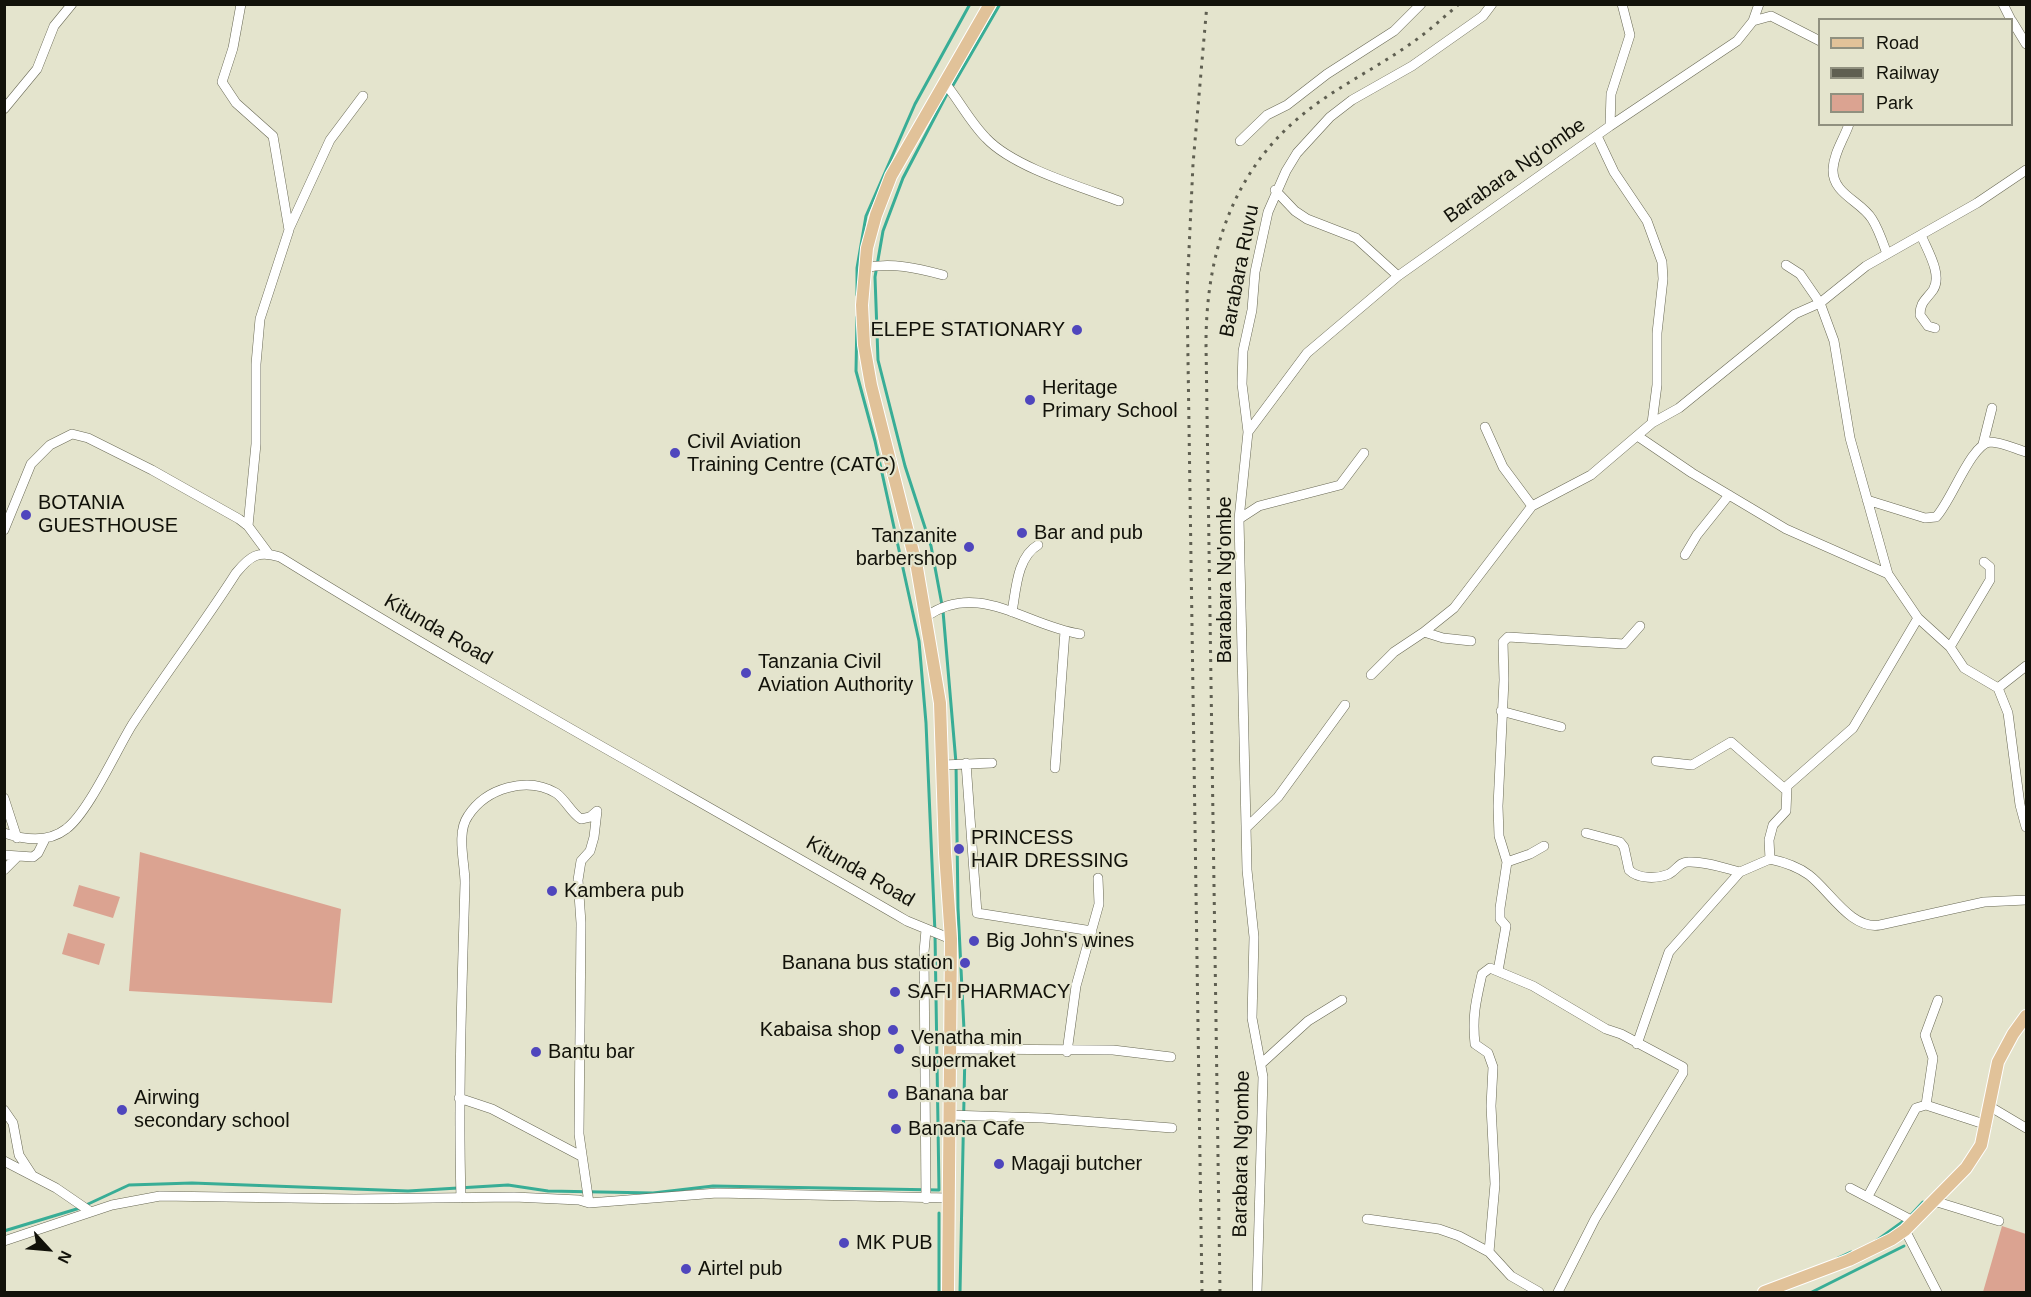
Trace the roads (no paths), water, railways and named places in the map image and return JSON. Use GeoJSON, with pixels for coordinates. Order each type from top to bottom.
{"type":"FeatureCollection","features":[{"type":"Feature","properties":{"kind":"main road"},"geometry":{"type":"LineString","coordinates":[[948,1293],[951,939],[940,703],[927,616],[869,375],[864,345],[864,268],[876,215],[891,176],[990,4]]}},
{"type":"Feature","properties":{"kind":"main road"},"geometry":{"type":"LineString","coordinates":[[1764,1293],[1849,1260],[1909,1225],[1935,1201],[1976,1156],[1987,1125],[1998,1062],[2026,1016]]}},
{"type":"Feature","properties":{"kind":"street"},"geometry":{"type":"LineString","coordinates":[[4,109],[37,69],[54,26],[72,4]]}},
{"type":"Feature","properties":{"kind":"street"},"geometry":{"type":"LineString","coordinates":[[241,4],[233,48],[222,82],[236,104],[273,136],[289,230]]}},
{"type":"Feature","properties":{"kind":"street"},"geometry":{"type":"LineString","coordinates":[[1240,141],[1267,115],[1287,105],[1327,74],[1394,32],[1421,4]]}},
{"type":"Feature","properties":{"kind":"street","name":"Barabara Ruvu"},"geometry":{"type":"LineString","coordinates":[[1248,432],[1242,384],[1243,351],[1252,310],[1257,260],[1275,190],[1297,153],[1330,117],[1442,45],[1483,16],[1492,4]]}},
{"type":"Feature","properties":{"kind":"street"},"geometry":{"type":"LineString","coordinates":[[1610,126],[1611,94],[1630,35],[1622,4]]}},
{"type":"Feature","properties":{"kind":"street","name":"Barabara Ng'ombe"},"geometry":{"type":"LineString","coordinates":[[1257,1293],[1262,1063],[1252,1018],[1254,937],[1247,870],[1239,519],[1248,432],[1307,353],[1398,276],[1610,126],[1737,41],[1753,21],[1759,4]]}},
{"type":"Feature","properties":{"kind":"street"},"geometry":{"type":"LineString","coordinates":[[2003,4],[2010,18]]}},
{"type":"Feature","properties":{"kind":"street"},"geometry":{"type":"LineString","coordinates":[[1753,21],[1771,16],[1818,40]]}},
{"type":"Feature","properties":{"kind":"street"},"geometry":{"type":"LineString","coordinates":[[2013,23],[2026,44]]}},
{"type":"Feature","properties":{"kind":"street"},"geometry":{"type":"LineString","coordinates":[[944,82],[986,139],[998,149],[1049,174],[1119,201]]}},
{"type":"Feature","properties":{"kind":"street"},"geometry":{"type":"LineString","coordinates":[[248,526],[256,444],[256,364],[260,319],[289,230],[318,171],[330,140],[363,96]]}},
{"type":"Feature","properties":{"kind":"street"},"geometry":{"type":"LineString","coordinates":[[1848,126],[1837,151],[1833,168],[1834,178],[1844,193],[1872,218],[1887,254]]}},
{"type":"Feature","properties":{"kind":"street"},"geometry":{"type":"LineString","coordinates":[[1597,136],[1614,172],[1647,220],[1662,262],[1663,279],[1657,333],[1657,385],[1652,423]]}},
{"type":"Feature","properties":{"kind":"street"},"geometry":{"type":"LineString","coordinates":[[1371,675],[1394,652],[1424,632],[1460,600],[1532,506],[1591,475],[1639,437],[1652,423],[1679,408],[1795,314],[1820,303],[1866,266],[1921,236],[2026,170]]}},
{"type":"Feature","properties":{"kind":"street"},"geometry":{"type":"LineString","coordinates":[[1275,190],[1294,211],[1307,219],[1356,238],[1398,276]]}},
{"type":"Feature","properties":{"kind":"street"},"geometry":{"type":"LineString","coordinates":[[1921,236],[1936,278],[1934,289],[1923,302],[1920,315],[1928,326],[1935,327]]}},
{"type":"Feature","properties":{"kind":"street"},"geometry":{"type":"LineString","coordinates":[[864,268],[877,265],[909,267],[943,275]]}},
{"type":"Feature","properties":{"kind":"street"},"geometry":{"type":"LineString","coordinates":[[1786,265],[1800,274],[1820,303],[1834,342],[1850,438],[1874,532],[1888,574],[1918,618],[1950,646],[1964,668],[1998,688],[2008,713],[2020,805],[2026,827]]}},
{"type":"Feature","properties":{"kind":"street"},"geometry":{"type":"LineString","coordinates":[[1983,444],[1992,408]]}},
{"type":"Feature","properties":{"kind":"street"},"geometry":{"type":"LineString","coordinates":[[1485,427],[1503,467],[1532,506]]}},
{"type":"Feature","properties":{"kind":"street"},"geometry":{"type":"LineString","coordinates":[[4,530],[31,464],[50,445],[72,434],[88,438],[152,470],[248,526],[268,553]]}},
{"type":"Feature","properties":{"kind":"street"},"geometry":{"type":"LineString","coordinates":[[1639,437],[1786,529],[1888,574]]}},
{"type":"Feature","properties":{"kind":"street"},"geometry":{"type":"LineString","coordinates":[[1867,501],[1925,518],[1936,517],[1966,470],[1973,453],[1983,444],[1990,442],[2025,448]]}},
{"type":"Feature","properties":{"kind":"street"},"geometry":{"type":"LineString","coordinates":[[1239,519],[1259,506],[1340,485],[1364,453]]}},
{"type":"Feature","properties":{"kind":"street"},"geometry":{"type":"LineString","coordinates":[[1685,555],[1697,535],[1729,495]]}},
{"type":"Feature","properties":{"kind":"street"},"geometry":{"type":"LineString","coordinates":[[1012,612],[1023,561],[1029,551],[1038,545]]}},
{"type":"Feature","properties":{"kind":"street"},"geometry":{"type":"LineString","coordinates":[[4,833],[17,838],[45,839],[57,835],[71,825],[90,799],[134,722],[236,573],[248,558],[255,554],[268,553]]}},
{"type":"Feature","properties":{"kind":"street","name":"Kitunda Road"},"geometry":{"type":"LineString","coordinates":[[268,553],[280,557],[411,638],[627,758],[907,921],[951,939]]}},
{"type":"Feature","properties":{"kind":"street"},"geometry":{"type":"LineString","coordinates":[[1950,646],[1990,580],[1990,567],[1984,562]]}},
{"type":"Feature","properties":{"kind":"street"},"geometry":{"type":"LineString","coordinates":[[927,616],[942,606],[972,601],[1080,634]]}},
{"type":"Feature","properties":{"kind":"street"},"geometry":{"type":"LineString","coordinates":[[1770,859],[1769,840],[1773,825],[1786,811],[1786,790],[1790,781],[1852,728],[1918,618]]}},
{"type":"Feature","properties":{"kind":"street"},"geometry":{"type":"LineString","coordinates":[[1498,970],[1505,944],[1506,926],[1500,919],[1500,908],[1507,862],[1498,836],[1501,711],[1504,680],[1503,642],[1508,637],[1624,644],[1640,626]]}},
{"type":"Feature","properties":{"kind":"street"},"geometry":{"type":"LineString","coordinates":[[1055,768],[1065,631]]}},
{"type":"Feature","properties":{"kind":"street"},"geometry":{"type":"LineString","coordinates":[[1424,632],[1443,638],[1471,641]]}},
{"type":"Feature","properties":{"kind":"street"},"geometry":{"type":"LineString","coordinates":[[1998,688],[2026,666]]}},
{"type":"Feature","properties":{"kind":"street"},"geometry":{"type":"LineString","coordinates":[[1246,827],[1278,797],[1345,705]]}},
{"type":"Feature","properties":{"kind":"street"},"geometry":{"type":"LineString","coordinates":[[1501,711],[1561,727]]}},
{"type":"Feature","properties":{"kind":"street"},"geometry":{"type":"LineString","coordinates":[[1656,760],[1692,765],[1732,743],[1786,790]]}},
{"type":"Feature","properties":{"kind":"street"},"geometry":{"type":"LineString","coordinates":[[966,763],[977,913],[1092,931]]}},
{"type":"Feature","properties":{"kind":"street"},"geometry":{"type":"LineString","coordinates":[[942,765],[992,764]]}},
{"type":"Feature","properties":{"kind":"street"},"geometry":{"type":"LineString","coordinates":[[461,1198],[459,1098],[465,876],[463,833],[466,817],[479,803],[507,786],[546,788],[559,795],[581,819],[590,817],[597,811],[594,837],[590,851],[581,861],[578,880],[581,923],[579,1134],[589,1203]]}},
{"type":"Feature","properties":{"kind":"street"},"geometry":{"type":"LineString","coordinates":[[4,798],[17,838]]}},
{"type":"Feature","properties":{"kind":"street"},"geometry":{"type":"LineString","coordinates":[[1586,833],[1620,842],[1624,847],[1629,870],[1636,875],[1660,877],[1670,874],[1681,863],[1691,862],[1740,872]]}},
{"type":"Feature","properties":{"kind":"street"},"geometry":{"type":"LineString","coordinates":[[4,855],[16,858],[33,857],[38,853],[45,839]]}},
{"type":"Feature","properties":{"kind":"street"},"geometry":{"type":"LineString","coordinates":[[1507,862],[1544,846]]}},
{"type":"Feature","properties":{"kind":"street"},"geometry":{"type":"LineString","coordinates":[[4,870],[16,858]]}},
{"type":"Feature","properties":{"kind":"street"},"geometry":{"type":"LineString","coordinates":[[1637,1044],[1670,952],[1740,872],[1770,859],[1804,872],[1851,915],[1867,926],[1984,903],[2026,900]]}},
{"type":"Feature","properties":{"kind":"street"},"geometry":{"type":"LineString","coordinates":[[1067,1052],[1076,986],[1099,904],[1098,878]]}},
{"type":"Feature","properties":{"kind":"street"},"geometry":{"type":"LineString","coordinates":[[926,930],[924,952],[926,1199]]}},
{"type":"Feature","properties":{"kind":"street"},"geometry":{"type":"LineString","coordinates":[[1489,1252],[1495,1184],[1491,1106],[1493,1066],[1488,1053],[1475,1044],[1473,1023],[1474,1004],[1482,974],[1486,969],[1498,970],[1533,987],[1606,1029],[1621,1034],[1683,1067],[1683,1073],[1595,1218],[1558,1293]]}},
{"type":"Feature","properties":{"kind":"street"},"geometry":{"type":"LineString","coordinates":[[1262,1063],[1308,1021],[1342,1000]]}},
{"type":"Feature","properties":{"kind":"street"},"geometry":{"type":"LineString","coordinates":[[1926,1104],[1933,1058],[1925,1035],[1938,1000]]}},
{"type":"Feature","properties":{"kind":"street"},"geometry":{"type":"LineString","coordinates":[[951,1049],[1067,1052],[1113,1050],[1171,1057]]}},
{"type":"Feature","properties":{"kind":"street"},"geometry":{"type":"LineString","coordinates":[[459,1098],[492,1109],[581,1156]]}},
{"type":"Feature","properties":{"kind":"street"},"geometry":{"type":"LineString","coordinates":[[1868,1196],[1917,1108],[1926,1104],[1987,1125]]}},
{"type":"Feature","properties":{"kind":"street"},"geometry":{"type":"LineString","coordinates":[[1989,1106],[2026,1128]]}},
{"type":"Feature","properties":{"kind":"street"},"geometry":{"type":"LineString","coordinates":[[4,1110],[13,1123],[19,1155],[33,1177]]}},
{"type":"Feature","properties":{"kind":"street"},"geometry":{"type":"LineString","coordinates":[[949,1115],[1043,1118],[1172,1128]]}},
{"type":"Feature","properties":{"kind":"street"},"geometry":{"type":"LineString","coordinates":[[6,1163],[67,1195],[91,1212]]}},
{"type":"Feature","properties":{"kind":"street"},"geometry":{"type":"LineString","coordinates":[[1850,1188],[1868,1196],[1909,1225],[1937,1293]]}},
{"type":"Feature","properties":{"kind":"street"},"geometry":{"type":"LineString","coordinates":[[4,1241],[122,1203],[160,1196],[461,1198],[579,1200],[589,1203],[677,1195],[761,1192],[948,1198]]}},
{"type":"Feature","properties":{"kind":"street"},"geometry":{"type":"LineString","coordinates":[[1935,1201],[1999,1221]]}},
{"type":"Feature","properties":{"kind":"street"},"geometry":{"type":"LineString","coordinates":[[1367,1219],[1449,1232],[1489,1252],[1511,1276],[1539,1293]]}},
{"type":"Feature","properties":{"kind":"waterway"},"geometry":{"type":"LineString","coordinates":[[857,295],[857,268],[866,216],[915,104],[970,4]]}},
{"type":"Feature","properties":{"kind":"waterway"},"geometry":{"type":"LineString","coordinates":[[952,87],[1000,4]]}},
{"type":"Feature","properties":{"kind":"waterway"},"geometry":{"type":"LineString","coordinates":[[942,605],[931,546],[905,466],[878,360],[875,277],[883,231],[903,178],[948,92]]}},
{"type":"Feature","properties":{"kind":"waterway"},"geometry":{"type":"LineString","coordinates":[[86,1205],[129,1185],[192,1183],[408,1191],[508,1185],[548,1191],[653,1193],[713,1186],[939,1190],[935,933],[926,723],[919,641],[875,441],[856,371],[857,317]]}},
{"type":"Feature","properties":{"kind":"waterway"},"geometry":{"type":"LineString","coordinates":[[943,611],[956,763],[958,908],[965,1050],[960,1292]]}},
{"type":"Feature","properties":{"kind":"waterway"},"geometry":{"type":"LineString","coordinates":[[1910,1216],[1923,1202]]}},
{"type":"Feature","properties":{"kind":"waterway"},"geometry":{"type":"LineString","coordinates":[[4,1231],[80,1208]]}},
{"type":"Feature","properties":{"kind":"waterway"},"geometry":{"type":"LineString","coordinates":[[939,1213],[939,1292]]}},
{"type":"Feature","properties":{"kind":"waterway"},"geometry":{"type":"LineString","coordinates":[[1876,1241],[1905,1220]]}},
{"type":"Feature","properties":{"kind":"waterway"},"geometry":{"type":"LineString","coordinates":[[1812,1292],[1904,1246]]}},
{"type":"Feature","properties":{"kind":"waterway"},"geometry":{"type":"LineString","coordinates":[[1838,1258],[1851,1252]]}},
{"type":"Feature","properties":{"kind":"railway"},"geometry":{"type":"LineString","coordinates":[[1202,1292],[1187,293],[1193,164],[1207,4]]}},
{"type":"Feature","properties":{"kind":"railway"},"geometry":{"type":"LineString","coordinates":[[1220,1292],[1206,344],[1211,279],[1227,218],[1240,190],[1257,163],[1277,138],[1315,105],[1413,42],[1459,4]]}},
{"type":"Feature","properties":{"kind":"place","name":"ELEPE STATIONARY"},"geometry":{"type":"Point","coordinates":[1077,330]}},
{"type":"Feature","properties":{"kind":"place","name":"Heritage Primary School"},"geometry":{"type":"Point","coordinates":[1030,400]}},
{"type":"Feature","properties":{"kind":"place","name":"Civil Aviation Training Centre (CATC)"},"geometry":{"type":"Point","coordinates":[675,453]}},
{"type":"Feature","properties":{"kind":"place","name":"BOTANIA GUESTHOUSE"},"geometry":{"type":"Point","coordinates":[26,515]}},
{"type":"Feature","properties":{"kind":"place","name":"Bar and pub"},"geometry":{"type":"Point","coordinates":[1022,533]}},
{"type":"Feature","properties":{"kind":"place","name":"Tanzanite barbershop"},"geometry":{"type":"Point","coordinates":[969,547]}},
{"type":"Feature","properties":{"kind":"place","name":"Tanzania Civil Aviation Authority"},"geometry":{"type":"Point","coordinates":[746,673]}},
{"type":"Feature","properties":{"kind":"place","name":"PRINCESS HAIR DRESSING"},"geometry":{"type":"Point","coordinates":[959,849]}},
{"type":"Feature","properties":{"kind":"place","name":"Kambera pub"},"geometry":{"type":"Point","coordinates":[552,891]}},
{"type":"Feature","properties":{"kind":"place","name":"Big John's wines"},"geometry":{"type":"Point","coordinates":[974,941]}},
{"type":"Feature","properties":{"kind":"place","name":"Banana bus station"},"geometry":{"type":"Point","coordinates":[965,963]}},
{"type":"Feature","properties":{"kind":"place","name":"SAFI PHARMACY"},"geometry":{"type":"Point","coordinates":[895,992]}},
{"type":"Feature","properties":{"kind":"place","name":"Kabaisa shop"},"geometry":{"type":"Point","coordinates":[893,1030]}},
{"type":"Feature","properties":{"kind":"place","name":"Venatha min supermaket"},"geometry":{"type":"Point","coordinates":[899,1049]}},
{"type":"Feature","properties":{"kind":"place","name":"Bantu bar"},"geometry":{"type":"Point","coordinates":[536,1052]}},
{"type":"Feature","properties":{"kind":"place","name":"Banana bar"},"geometry":{"type":"Point","coordinates":[893,1094]}},
{"type":"Feature","properties":{"kind":"place","name":"Airwing secondary school"},"geometry":{"type":"Point","coordinates":[122,1110]}},
{"type":"Feature","properties":{"kind":"place","name":"Banana Cafe"},"geometry":{"type":"Point","coordinates":[896,1129]}},
{"type":"Feature","properties":{"kind":"place","name":"Magaji butcher"},"geometry":{"type":"Point","coordinates":[999,1164]}},
{"type":"Feature","properties":{"kind":"place","name":"MK PUB"},"geometry":{"type":"Point","coordinates":[844,1243]}},
{"type":"Feature","properties":{"kind":"place","name":"Airtel pub"},"geometry":{"type":"Point","coordinates":[686,1269]}}]}
